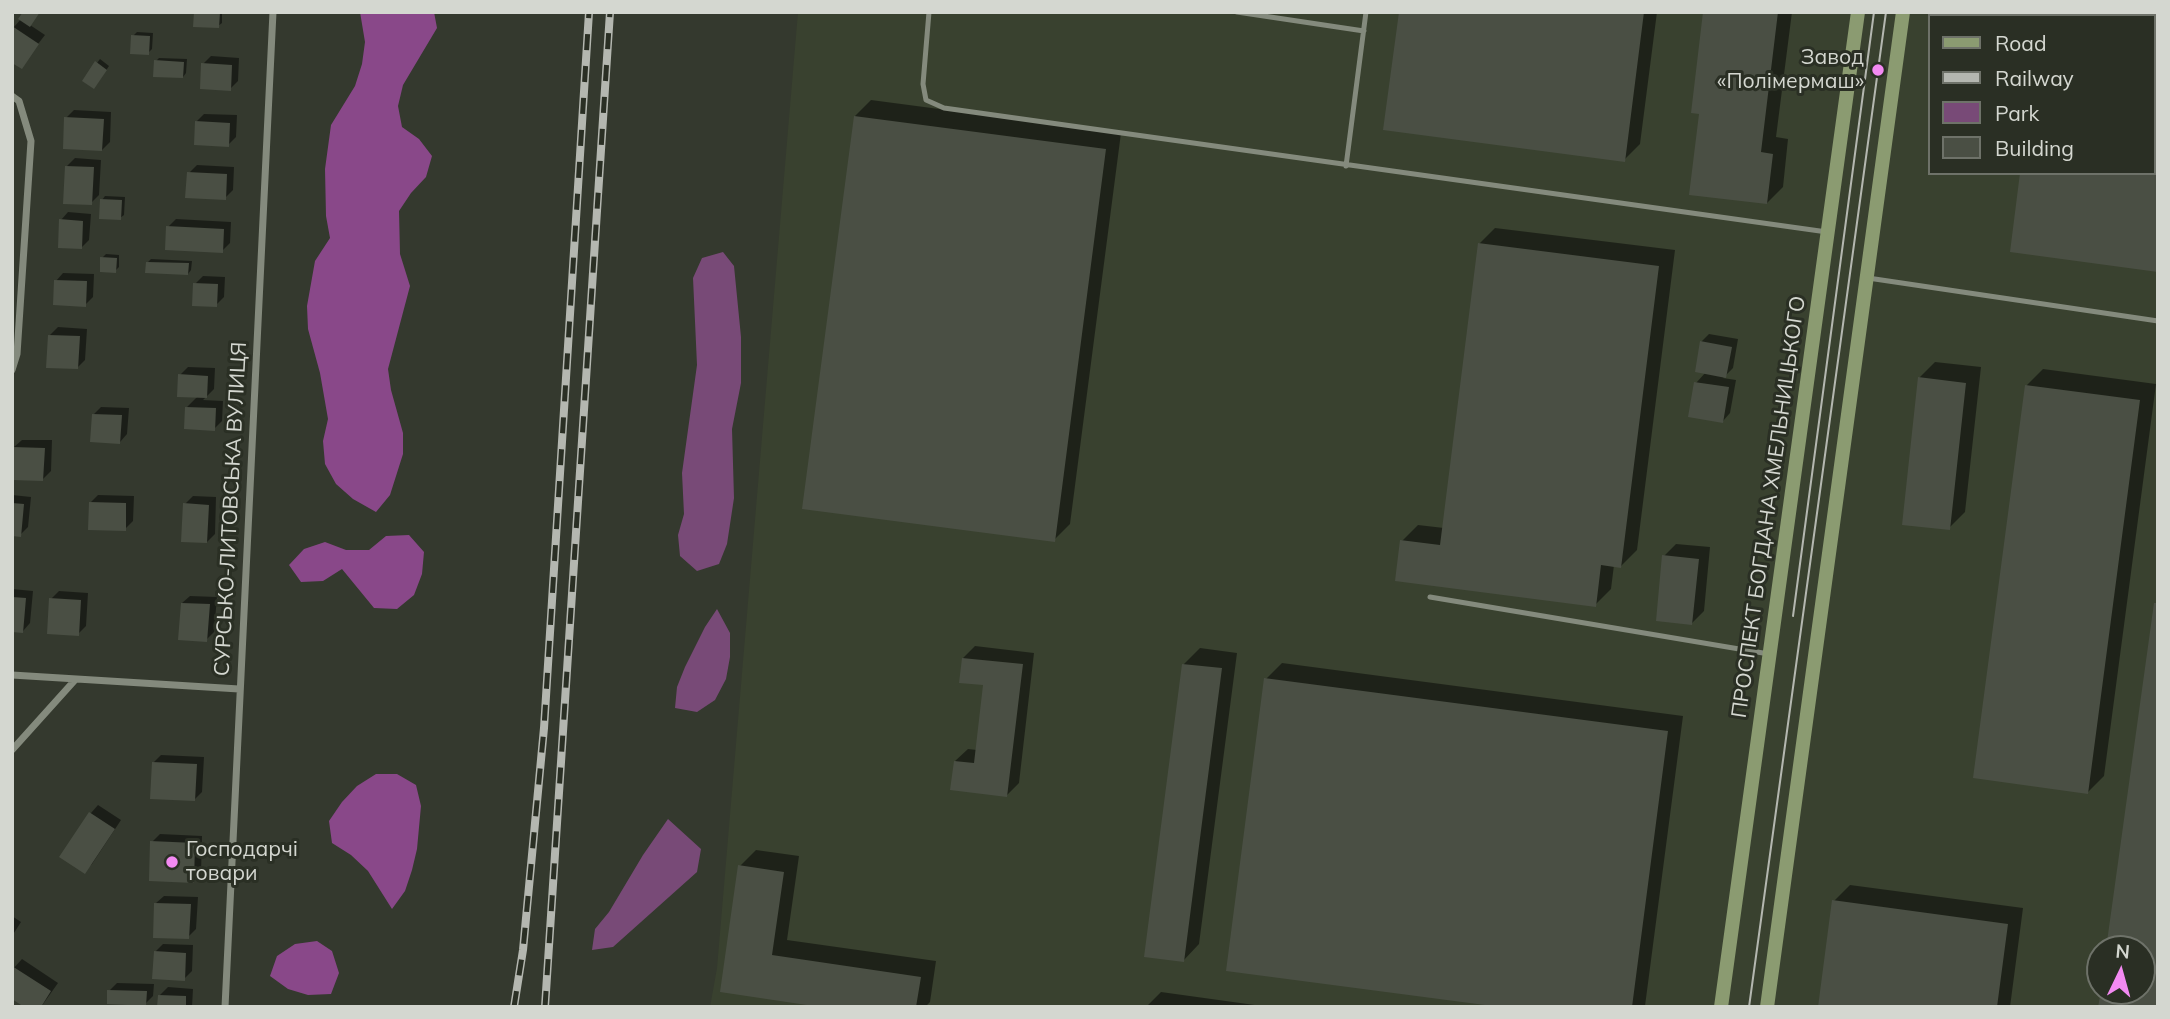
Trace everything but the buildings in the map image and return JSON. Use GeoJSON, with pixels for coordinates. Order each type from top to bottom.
{"type":"FeatureCollection","features":[{"type":"Feature","properties":{"kind":"main road","name":"ПРОСПЕКТ БОГДАНА ХМЕЛЬНИЦЬКОГО"},"geometry":{"type":"LineString","coordinates":[[1721,1007],[1858,12]]}},
{"type":"Feature","properties":{"kind":"main road"},"geometry":{"type":"LineString","coordinates":[[1767,1007],[1903,12]]}},
{"type":"Feature","properties":{"kind":"street","name":"СУРСЬКО-ЛИТОВСЬКА ВУЛИЦЯ"},"geometry":{"type":"LineString","coordinates":[[225,1007],[273,12]]}},
{"type":"Feature","properties":{"kind":"street"},"geometry":{"type":"LineString","coordinates":[[12,96],[19,101],[30,141],[17,354],[12,370]]}},
{"type":"Feature","properties":{"kind":"street"},"geometry":{"type":"LineString","coordinates":[[12,675],[239,689]]}},
{"type":"Feature","properties":{"kind":"street"},"geometry":{"type":"LineString","coordinates":[[12,750],[75,680]]}},
{"type":"Feature","properties":{"kind":"lane"},"geometry":{"type":"LineString","coordinates":[[929,12],[923,84],[926,100],[943,108],[1828,232]]}},
{"type":"Feature","properties":{"kind":"lane"},"geometry":{"type":"LineString","coordinates":[[1237,12],[1364,31]]}},
{"type":"Feature","properties":{"kind":"lane"},"geometry":{"type":"LineString","coordinates":[[1346,166],[1366,12]]}},
{"type":"Feature","properties":{"kind":"lane"},"geometry":{"type":"LineString","coordinates":[[1868,278],[2158,321]]}},
{"type":"Feature","properties":{"kind":"lane"},"geometry":{"type":"LineString","coordinates":[[1430,597],[1770,654]]}},
{"type":"Feature","properties":{"kind":"shaded area"},"geometry":{"type":"Polygon","coordinates":[[[360,12],[434,12],[437,28],[403,85],[398,106],[402,127],[419,139],[432,156],[426,177],[399,211],[400,254],[410,286],[388,369],[403,433],[403,454],[390,495],[376,512],[353,499],[336,484],[325,464],[323,441],[328,419],[320,373],[308,329],[307,306],[315,261],[330,238],[326,216],[325,169],[331,125],[355,86],[362,64],[365,42],[360,12]]]}},
{"type":"Feature","properties":{"kind":"shaded area"},"geometry":{"type":"Polygon","coordinates":[[[798,12],[2158,12],[2158,1007],[710,1007],[717,968],[798,12]]]}},
{"type":"Feature","properties":{"kind":"shaded area"},"geometry":{"type":"Polygon","coordinates":[[[409,535],[424,552],[422,574],[414,595],[397,609],[374,608],[342,569],[323,581],[301,582],[289,565],[304,549],[325,542],[346,550],[369,550],[386,536],[409,535]]]}},
{"type":"Feature","properties":{"kind":"shaded area"},"geometry":{"type":"Polygon","coordinates":[[[376,774],[397,774],[416,785],[421,806],[412,870],[405,891],[392,909],[368,871],[351,855],[332,843],[329,821],[357,786],[376,774]]]}},
{"type":"Feature","properties":{"kind":"shaded area"},"geometry":{"type":"Polygon","coordinates":[[[317,941],[332,951],[339,973],[331,994],[308,995],[288,989],[270,976],[277,956],[295,944],[317,941]]]}},
{"type":"Feature","properties":{"kind":"green space"},"geometry":{"type":"Polygon","coordinates":[[[723,252],[734,266],[741,337],[741,383],[732,429],[734,498],[727,544],[719,564],[697,571],[680,556],[678,535],[684,514],[682,473],[697,365],[693,278],[702,258],[723,252]]]}},
{"type":"Feature","properties":{"kind":"green space"},"geometry":{"type":"Polygon","coordinates":[[[717,609],[730,633],[726,679],[715,700],[697,712],[675,708],[677,687],[685,667],[717,609]]]}},
{"type":"Feature","properties":{"kind":"green space"},"geometry":{"type":"Polygon","coordinates":[[[668,819],[701,849],[697,872],[613,947],[592,950],[595,929],[609,912],[668,819]]]}},
{"type":"Feature","properties":{"kind":"tram line"},"geometry":{"type":"LineString","coordinates":[[1793,616],[1874,12]]}},
{"type":"Feature","properties":{"kind":"tram line"},"geometry":{"type":"LineString","coordinates":[[1749,1007],[1886,12]]}},
{"type":"Feature","properties":{"kind":"railway"},"geometry":{"type":"LineString","coordinates":[[514,1007],[523,950],[544,728],[589,12]]}},
{"type":"Feature","properties":{"kind":"railway"},"geometry":{"type":"LineString","coordinates":[[545,1007],[610,12]]}},
{"type":"Feature","properties":{"kind":"place","name":"Завод «Полімермаш»"},"geometry":{"type":"Point","coordinates":[1878,70]}},
{"type":"Feature","properties":{"kind":"place","name":"Господарчі товари"},"geometry":{"type":"Point","coordinates":[172,862]}}]}
